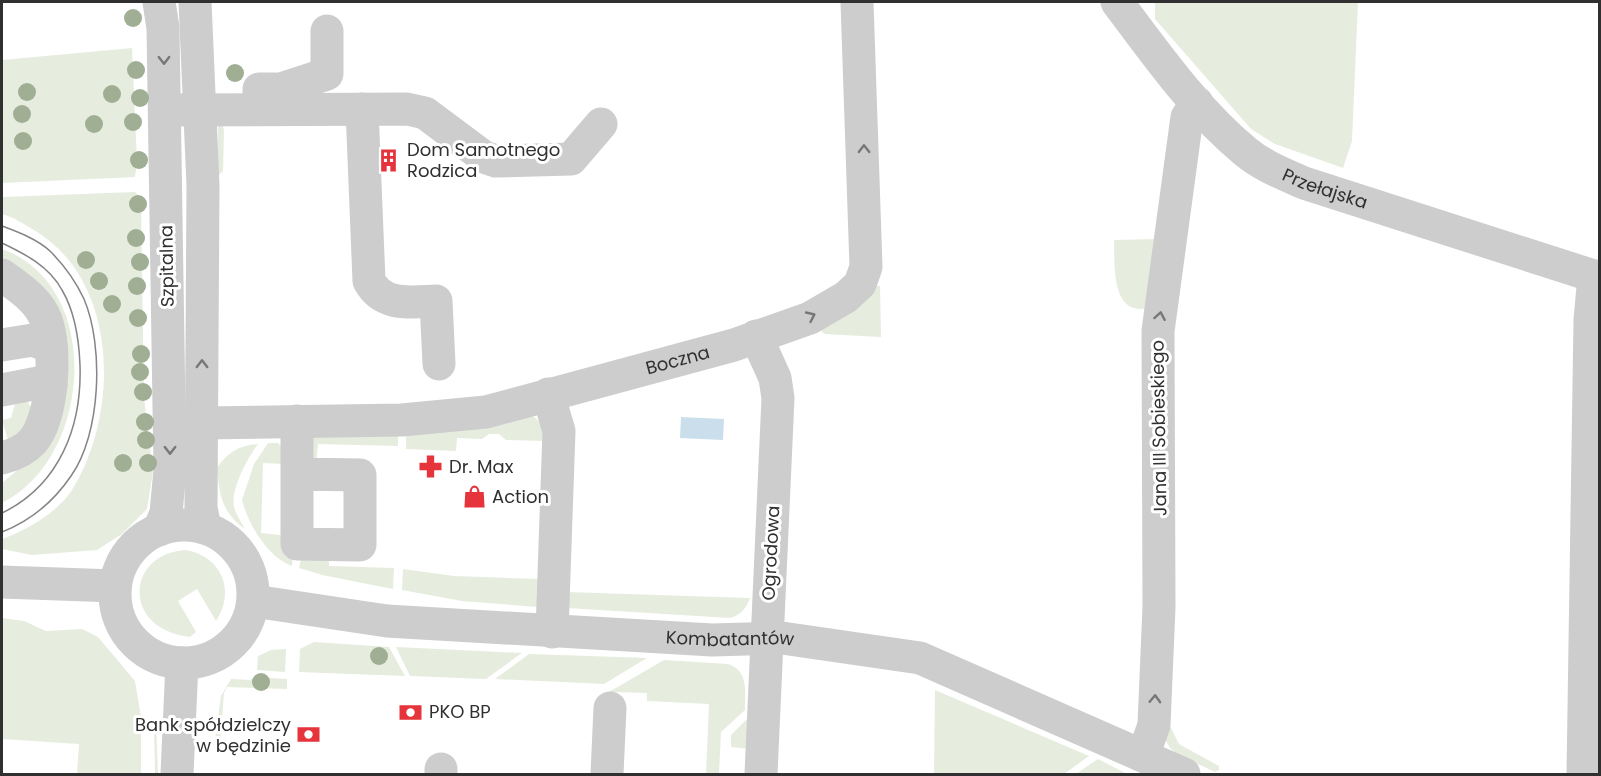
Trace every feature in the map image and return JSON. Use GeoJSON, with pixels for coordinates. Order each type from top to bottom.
{"type":"FeatureCollection","features":[{"type":"Feature","properties":{"kind":"street","name":"Szpitalna"},"geometry":{"type":"LineString","coordinates":[[159,2],[163,28],[165,109],[170,470],[166,513],[159,530]]}},
{"type":"Feature","properties":{"kind":"street","name":"Szpitalna"},"geometry":{"type":"LineString","coordinates":[[195,2],[202,110],[201,508],[205,528]]}},
{"type":"Feature","properties":{"kind":"street","name":"Boczna"},"geometry":{"type":"LineString","coordinates":[[202,423],[402,420],[486,412],[734,345],[810,318],[846,297],[860,284],[866,267],[857,2]]}},
{"type":"Feature","properties":{"kind":"street","name":"Przełajska"},"geometry":{"type":"LineString","coordinates":[[1117,2],[1197,103],[1248,153],[1276,171],[1304,183],[1597,277]]}},
{"type":"Feature","properties":{"kind":"street"},"geometry":{"type":"LineString","coordinates":[[258,110],[259,89],[281,89],[327,74],[327,31]]}},
{"type":"Feature","properties":{"kind":"street","name":"Jana III Sobieskiego"},"geometry":{"type":"LineString","coordinates":[[1143,756],[1154,725],[1159,607],[1158,331],[1187,117],[1197,103]]}},
{"type":"Feature","properties":{"kind":"street"},"geometry":{"type":"LineString","coordinates":[[165,109],[407,108],[425,113],[484,158],[496,161],[571,159],[601,124]]}},
{"type":"Feature","properties":{"kind":"street"},"geometry":{"type":"LineString","coordinates":[[362,109],[369,281],[374,291],[385,299],[402,302],[436,301],[439,364]]}},
{"type":"Feature","properties":{"kind":"street"},"geometry":{"type":"LineString","coordinates":[[1583,774],[1590,320],[1597,277]]}},
{"type":"Feature","properties":{"kind":"street"},"geometry":{"type":"LineString","coordinates":[[2,458],[17,455],[34,440],[44,419],[51,386],[51,347],[47,321],[36,303],[9,288]]}},
{"type":"Feature","properties":{"kind":"street","name":"Ogrodowa"},"geometry":{"type":"LineString","coordinates":[[756,336],[775,378],[778,398],[761,774]]}},
{"type":"Feature","properties":{"kind":"street"},"geometry":{"type":"LineString","coordinates":[[2,345],[33,340],[51,347]]}},
{"type":"Feature","properties":{"kind":"street"},"geometry":{"type":"LineString","coordinates":[[2,390],[38,383],[51,386]]}},
{"type":"Feature","properties":{"kind":"street"},"geometry":{"type":"LineString","coordinates":[[548,394],[559,431],[552,632]]}},
{"type":"Feature","properties":{"kind":"street"},"geometry":{"type":"LineString","coordinates":[[297,421],[297,474]]}},
{"type":"Feature","properties":{"kind":"street"},"geometry":{"type":"LineString","coordinates":[[190,525],[205,528],[229,541],[238,550],[251,574],[254,601],[250,618],[230,646],[216,656],[200,662],[182,663],[163,660],[146,652],[121,624],[116,605],[115,586],[125,558],[134,546],[159,530],[190,525]]}},
{"type":"Feature","properties":{"kind":"street"},"geometry":{"type":"LineString","coordinates":[[2,582],[115,586]]}},
{"type":"Feature","properties":{"kind":"street","name":"Kombatantów"},"geometry":{"type":"LineString","coordinates":[[254,601],[387,621],[552,632],[766,639],[822,643],[920,658],[1184,774]]}},
{"type":"Feature","properties":{"kind":"street"},"geometry":{"type":"LineString","coordinates":[[177,774],[182,663]]}},
{"type":"Feature","properties":{"kind":"street"},"geometry":{"type":"LineString","coordinates":[[607,774],[610,708]]}},
{"type":"Feature","properties":{"kind":"green space"},"geometry":{"type":"Polygon","coordinates":[[[1155,2],[1358,2],[1352,141],[1343,168],[1275,144],[1251,129],[1155,19],[1155,2]]]}},
{"type":"Feature","properties":{"kind":"green space"},"geometry":{"type":"Polygon","coordinates":[[[132,48],[137,162],[135,177],[2,183],[2,60],[132,48]]]}},
{"type":"Feature","properties":{"kind":"green space"},"geometry":{"type":"Polygon","coordinates":[[[221,122],[224,130],[223,171],[218,176],[218,127],[221,122]]]}},
{"type":"Feature","properties":{"kind":"green space"},"geometry":{"type":"Polygon","coordinates":[[[135,192],[140,197],[141,203],[144,398],[153,472],[147,509],[122,534],[97,550],[32,555],[2,549],[2,539],[41,520],[66,498],[88,459],[98,424],[103,387],[103,350],[96,314],[83,281],[62,252],[34,230],[2,214],[2,197],[135,192]]]}},
{"type":"Feature","properties":{"kind":"green space"},"geometry":{"type":"Polygon","coordinates":[[[1159,239],[1148,308],[1136,309],[1127,304],[1117,286],[1114,240],[1159,239]]]}},
{"type":"Feature","properties":{"kind":"green space"},"geometry":{"type":"Polygon","coordinates":[[[2,249],[35,268],[58,298],[71,333],[74,373],[69,412],[55,449],[32,481],[2,503],[2,483],[21,467],[64,371],[2,263],[2,249]]]}},
{"type":"Feature","properties":{"kind":"green space"},"geometry":{"type":"Polygon","coordinates":[[[876,286],[880,286],[881,337],[824,334],[818,327],[876,286]]]}},
{"type":"Feature","properties":{"kind":"green space"},"geometry":{"type":"Polygon","coordinates":[[[18,393],[26,400],[32,413],[21,432],[9,444],[2,420],[11,418],[18,393]]]}},
{"type":"Feature","properties":{"kind":"green space"},"geometry":{"type":"Polygon","coordinates":[[[533,416],[541,423],[544,441],[506,440],[499,434],[489,434],[482,439],[457,438],[456,451],[406,449],[406,434],[533,416]]]}},
{"type":"Feature","properties":{"kind":"green space"},"geometry":{"type":"Polygon","coordinates":[[[307,434],[398,434],[398,446],[318,444],[316,465],[304,438],[307,434]]]}},
{"type":"Feature","properties":{"kind":"green space"},"geometry":{"type":"Polygon","coordinates":[[[268,443],[278,443],[283,448],[284,464],[263,463],[261,533],[280,535],[293,554],[292,566],[275,556],[260,539],[242,500],[254,464],[268,443]]]}},
{"type":"Feature","properties":{"kind":"green space"},"geometry":{"type":"Polygon","coordinates":[[[258,444],[245,465],[233,500],[237,515],[245,529],[231,516],[223,502],[217,468],[234,450],[258,444]]]}},
{"type":"Feature","properties":{"kind":"green space"},"geometry":{"type":"Polygon","coordinates":[[[186,550],[209,560],[217,568],[225,587],[222,610],[216,621],[197,589],[178,601],[196,632],[190,637],[168,631],[152,620],[143,607],[140,592],[143,577],[152,564],[166,554],[186,550]]]}},
{"type":"Feature","properties":{"kind":"green space"},"geometry":{"type":"Polygon","coordinates":[[[302,555],[329,556],[329,566],[394,568],[393,589],[322,575],[299,568],[302,555]]]}},
{"type":"Feature","properties":{"kind":"green space"},"geometry":{"type":"Polygon","coordinates":[[[403,569],[454,576],[540,579],[538,607],[462,601],[402,590],[403,569]]]}},
{"type":"Feature","properties":{"kind":"green space"},"geometry":{"type":"Polygon","coordinates":[[[566,592],[750,598],[743,611],[730,618],[567,608],[566,592]]]}},
{"type":"Feature","properties":{"kind":"green space"},"geometry":{"type":"Polygon","coordinates":[[[2,618],[24,621],[46,631],[82,629],[98,637],[135,681],[141,717],[141,774],[77,774],[79,744],[2,739],[2,618]]]}},
{"type":"Feature","properties":{"kind":"green space"},"geometry":{"type":"Polygon","coordinates":[[[314,642],[389,647],[405,676],[299,672],[300,649],[314,642]]]}},
{"type":"Feature","properties":{"kind":"green space"},"geometry":{"type":"Polygon","coordinates":[[[396,647],[522,653],[486,679],[410,676],[396,647]]]}},
{"type":"Feature","properties":{"kind":"green space"},"geometry":{"type":"Polygon","coordinates":[[[286,649],[285,672],[257,670],[258,656],[271,650],[286,649]]]}},
{"type":"Feature","properties":{"kind":"green space"},"geometry":{"type":"Polygon","coordinates":[[[529,654],[647,658],[604,684],[495,679],[529,654]]]}},
{"type":"Feature","properties":{"kind":"green space"},"geometry":{"type":"Polygon","coordinates":[[[664,660],[728,664],[740,671],[743,677],[745,710],[721,732],[719,774],[706,774],[709,704],[647,701],[647,693],[609,692],[664,660]]]}},
{"type":"Feature","properties":{"kind":"green space"},"geometry":{"type":"Polygon","coordinates":[[[256,677],[287,679],[287,689],[227,687],[224,693],[220,745],[214,747],[221,696],[231,679],[250,680],[256,677]]]}},
{"type":"Feature","properties":{"kind":"green space"},"geometry":{"type":"Polygon","coordinates":[[[935,690],[1089,756],[1064,774],[934,774],[935,690]]]}},
{"type":"Feature","properties":{"kind":"green space"},"geometry":{"type":"Polygon","coordinates":[[[753,713],[750,749],[731,747],[731,735],[753,713]]]}},
{"type":"Feature","properties":{"kind":"green space"},"geometry":{"type":"Polygon","coordinates":[[[156,719],[158,774],[155,774],[154,723],[156,719]]]}},
{"type":"Feature","properties":{"kind":"green space"},"geometry":{"type":"Polygon","coordinates":[[[1170,726],[1179,744],[1219,766],[1219,770],[1215,772],[1177,754],[1170,748],[1164,737],[1170,726]]]}},
{"type":"Feature","properties":{"kind":"green space"},"geometry":{"type":"Polygon","coordinates":[[[1098,759],[1127,774],[1076,774],[1098,759]]]}},
{"type":"Feature","properties":{"kind":"water"},"geometry":{"type":"Polygon","coordinates":[[[681,417],[724,419],[723,440],[680,438],[681,417]]]}},
{"type":"Feature","properties":{"kind":"tram line"},"geometry":{"type":"LineString","coordinates":[[2,226],[27,236],[45,247],[73,280],[84,299],[90,318],[97,365],[94,414],[81,458],[71,476],[41,509],[2,532]]}},
{"type":"Feature","properties":{"kind":"tram line"},"geometry":{"type":"LineString","coordinates":[[2,243],[36,262],[57,282],[73,317],[80,365],[77,410],[64,451],[53,470],[39,487],[2,513]]}},
{"type":"Feature","properties":{"kind":"place","name":"Dom Samotnego Rodzica"},"geometry":{"type":"Point","coordinates":[389,160]}},
{"type":"Feature","properties":{"kind":"place","name":"Dr. Max"},"geometry":{"type":"Point","coordinates":[431,467]}},
{"type":"Feature","properties":{"kind":"place","name":"Action"},"geometry":{"type":"Point","coordinates":[474,497]}},
{"type":"Feature","properties":{"kind":"place","name":"PKO BP"},"geometry":{"type":"Point","coordinates":[411,712]}},
{"type":"Feature","properties":{"kind":"place","name":"Bank spółdzielczy w będzinie"},"geometry":{"type":"Point","coordinates":[309,735]}}]}
